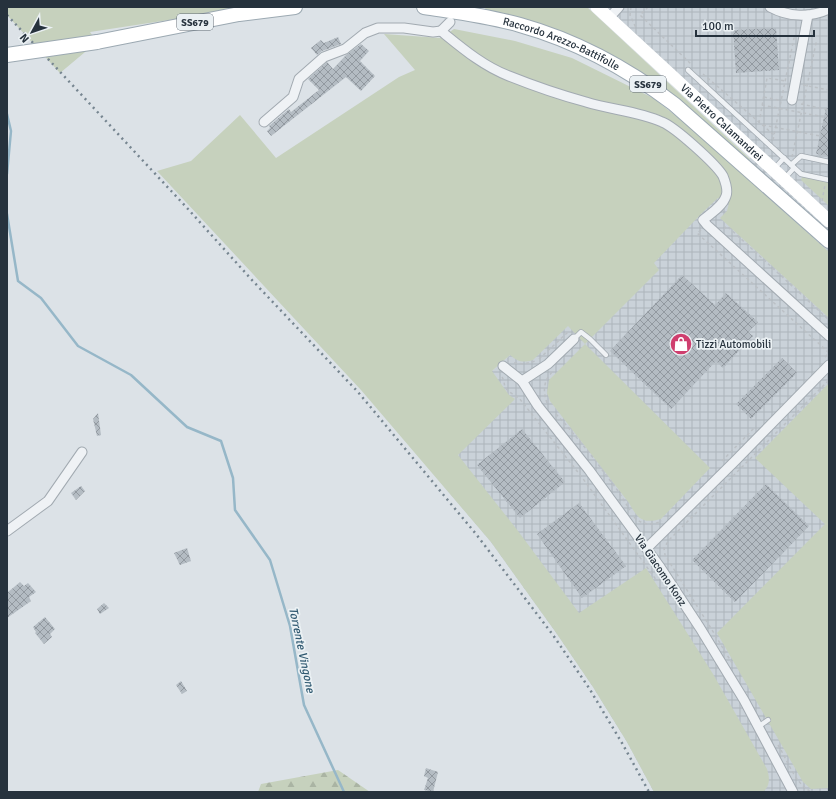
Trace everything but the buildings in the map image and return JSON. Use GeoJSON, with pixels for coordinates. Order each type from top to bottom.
{"type":"FeatureCollection","features":[{"type":"Feature","properties":{"kind":"main road","name":"SS679"},"geometry":{"type":"LineString","coordinates":[[7,54],[96,42],[239,14],[295,7]]}},
{"type":"Feature","properties":{"kind":"main road","name":"Raccordo Arezzo-Battifolle"},"geometry":{"type":"LineString","coordinates":[[424,7],[483,16],[521,25],[568,42],[617,65],[649,85],[674,104],[829,241]]}},
{"type":"Feature","properties":{"kind":"main road","name":"Via Pietro Calamandrei"},"geometry":{"type":"LineString","coordinates":[[598,7],[829,221]]}},
{"type":"Feature","properties":{"kind":"street"},"geometry":{"type":"LineString","coordinates":[[609,18],[619,7]]}},
{"type":"Feature","properties":{"kind":"street"},"geometry":{"type":"LineString","coordinates":[[770,7],[779,12],[794,15],[808,15],[829,9]]}},
{"type":"Feature","properties":{"kind":"street"},"geometry":{"type":"LineString","coordinates":[[792,100],[808,15]]}},
{"type":"Feature","properties":{"kind":"street"},"geometry":{"type":"LineString","coordinates":[[264,122],[293,97],[298,79],[324,57],[345,49],[365,32],[378,28],[404,28],[433,32],[441,31],[450,22]]}},
{"type":"Feature","properties":{"kind":"street"},"geometry":{"type":"LineString","coordinates":[[441,31],[470,54],[487,65],[508,75],[587,103],[650,117],[663,122],[676,130],[716,168],[723,176],[726,185],[727,195],[722,202],[703,220],[829,336]]}},
{"type":"Feature","properties":{"kind":"street"},"geometry":{"type":"LineString","coordinates":[[522,381],[548,364],[574,339]]}},
{"type":"Feature","properties":{"kind":"street"},"geometry":{"type":"LineString","coordinates":[[647,548],[735,461],[826,362]]}},
{"type":"Feature","properties":{"kind":"street","name":"Via Giacomo Konz"},"geometry":{"type":"LineString","coordinates":[[503,366],[522,381],[538,406],[589,470],[647,548],[700,628],[744,700],[793,792]]}},
{"type":"Feature","properties":{"kind":"street"},"geometry":{"type":"LineString","coordinates":[[7,531],[48,501],[82,452]]}},
{"type":"Feature","properties":{"kind":"lane"},"geometry":{"type":"LineString","coordinates":[[688,70],[801,174],[828,179]]}},
{"type":"Feature","properties":{"kind":"lane"},"geometry":{"type":"LineString","coordinates":[[783,180],[801,156],[829,162]]}},
{"type":"Feature","properties":{"kind":"lane"},"geometry":{"type":"LineString","coordinates":[[773,170],[784,158]]}},
{"type":"Feature","properties":{"kind":"lane"},"geometry":{"type":"LineString","coordinates":[[574,339],[581,332],[606,355]]}},
{"type":"Feature","properties":{"kind":"lane"},"geometry":{"type":"LineString","coordinates":[[758,727],[768,720]]}},
{"type":"Feature","properties":{"kind":"path"},"geometry":{"type":"LineString","coordinates":[[648,7],[640,16],[694,67]]}},
{"type":"Feature","properties":{"kind":"path"},"geometry":{"type":"LineString","coordinates":[[773,141],[794,38],[799,39]]}},
{"type":"Feature","properties":{"kind":"path"},"geometry":{"type":"LineString","coordinates":[[791,158],[816,43],[810,42]]}},
{"type":"Feature","properties":{"kind":"path"},"geometry":{"type":"LineString","coordinates":[[700,72],[774,135]]}},
{"type":"Feature","properties":{"kind":"path"},"geometry":{"type":"LineString","coordinates":[[759,123],[767,78],[829,90]]}},
{"type":"Feature","properties":{"kind":"path"},"geometry":{"type":"LineString","coordinates":[[762,105],[829,118]]}},
{"type":"Feature","properties":{"kind":"path"},"geometry":{"type":"LineString","coordinates":[[762,125],[820,136]]}},
{"type":"Feature","properties":{"kind":"path"},"geometry":{"type":"LineString","coordinates":[[821,203],[828,179]]}},
{"type":"Feature","properties":{"kind":"path"},"geometry":{"type":"LineString","coordinates":[[741,272],[829,353],[826,362]]}},
{"type":"Feature","properties":{"kind":"path"},"geometry":{"type":"LineString","coordinates":[[574,339],[568,332],[537,361],[524,364],[514,363],[510,360],[497,371],[504,379],[505,387],[510,393],[519,398],[581,476],[657,581]]}},
{"type":"Feature","properties":{"kind":"path"},"geometry":{"type":"LineString","coordinates":[[547,404],[544,393],[544,383],[554,371]]}},
{"type":"Feature","properties":{"kind":"path"},"geometry":{"type":"LineString","coordinates":[[730,659],[665,555],[664,548],[669,540],[829,380]]}},
{"type":"Feature","properties":{"kind":"path"},"geometry":{"type":"LineString","coordinates":[[554,412],[591,455],[618,491],[630,510]]}},
{"type":"Feature","properties":{"kind":"path"},"geometry":{"type":"LineString","coordinates":[[719,464],[757,425]]}},
{"type":"Feature","properties":{"kind":"path"},"geometry":{"type":"LineString","coordinates":[[634,516],[639,522],[647,524],[656,524],[662,521]]}},
{"type":"Feature","properties":{"kind":"path"},"geometry":{"type":"LineString","coordinates":[[816,792],[821,792]]}},
{"type":"Feature","properties":{"kind":"shaded area"},"geometry":{"type":"Polygon","coordinates":[[[597,7],[829,7],[829,792],[654,792],[627,742],[593,687],[557,634],[491,542],[415,452],[492,371],[510,355],[743,165],[755,153],[597,7]]]}},
{"type":"Feature","properties":{"kind":"green space"},"geometry":{"type":"Polygon","coordinates":[[[7,7],[254,7],[90,32],[97,42],[60,73],[7,15],[7,7]]]}},
{"type":"Feature","properties":{"kind":"green space"},"geometry":{"type":"Polygon","coordinates":[[[486,7],[587,7],[750,159],[747,162],[633,68],[583,41],[543,26],[485,9],[486,7]]]}},
{"type":"Feature","properties":{"kind":"green space"},"geometry":{"type":"Polygon","coordinates":[[[454,29],[515,41],[572,58],[653,98],[685,123],[829,252],[829,318],[720,218],[727,211],[729,203],[718,198],[654,263],[659,270],[585,344],[568,326],[533,360],[521,361],[510,355],[492,371],[509,395],[515,399],[458,455],[518,531],[579,613],[646,568],[713,674],[767,769],[769,782],[763,792],[654,792],[627,742],[593,687],[491,542],[361,390],[157,171],[191,161],[240,115],[276,158],[399,77],[415,70],[384,34],[441,38],[454,29]]]}},
{"type":"Feature","properties":{"kind":"green space"},"geometry":{"type":"Polygon","coordinates":[[[802,177],[829,182],[829,206],[801,180],[802,177]]]}},
{"type":"Feature","properties":{"kind":"green space"},"geometry":{"type":"Polygon","coordinates":[[[585,344],[710,468],[661,519],[649,521],[641,519],[635,513],[629,503],[550,401],[547,393],[549,380],[585,344]]]}},
{"type":"Feature","properties":{"kind":"green space"},"geometry":{"type":"Polygon","coordinates":[[[829,383],[829,788],[811,789],[803,782],[717,633],[825,524],[755,458],[829,383]]]}},
{"type":"Feature","properties":{"kind":"green space"},"geometry":{"type":"Polygon","coordinates":[[[338,770],[370,792],[258,792],[261,784],[338,770]]]}},
{"type":"Feature","properties":{"kind":"waterway","name":"Torrente Vingone"},"geometry":{"type":"LineString","coordinates":[[7,114],[11,131],[7,174]]}},
{"type":"Feature","properties":{"kind":"waterway","name":"Torrente Vingone"},"geometry":{"type":"LineString","coordinates":[[7,214],[18,281],[41,298],[78,346],[131,375],[187,427],[221,441],[233,478],[235,510],[270,560],[290,626],[304,705],[344,792]]}},
{"type":"Feature","properties":{"kind":"railway"},"geometry":{"type":"LineString","coordinates":[[7,15],[188,209],[251,279],[358,392],[476,534],[553,635],[589,688],[649,792]]}},
{"type":"Feature","properties":{"kind":"place","name":"Tizzi Automobili"},"geometry":{"type":"Point","coordinates":[681,344]}}]}
